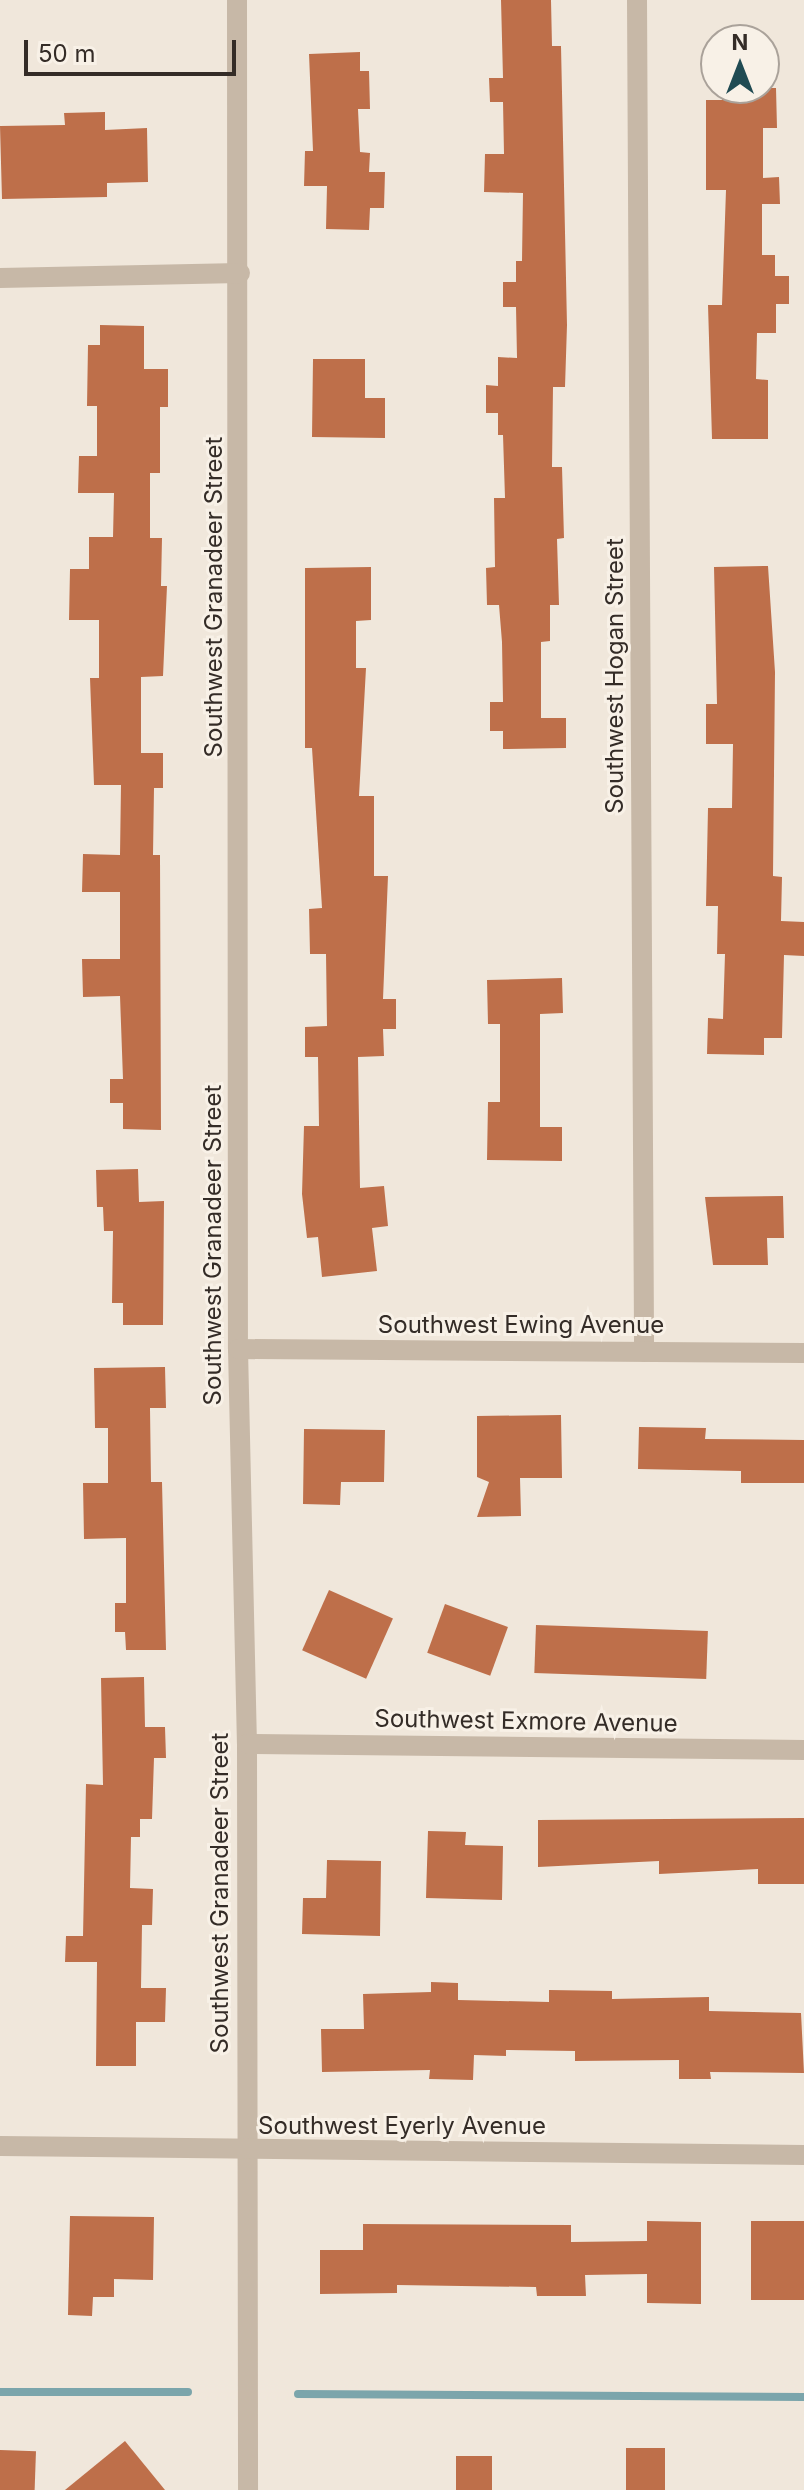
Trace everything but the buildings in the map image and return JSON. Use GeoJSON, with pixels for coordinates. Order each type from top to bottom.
{"type":"FeatureCollection","features":[{"type":"Feature","properties":{"kind":"street","name":"Southwest Granadeer Street"},"geometry":{"type":"LineString","coordinates":[[237,0],[240,273],[238,1349],[247,1744],[244,2151],[248,2490]]}},
{"type":"Feature","properties":{"kind":"street","name":"Southwest Hogan Street"},"geometry":{"type":"LineString","coordinates":[[637,0],[644,1352]]}},
{"type":"Feature","properties":{"kind":"street"},"geometry":{"type":"LineString","coordinates":[[0,278],[240,273]]}},
{"type":"Feature","properties":{"kind":"street","name":"Southwest Ewing Avenue"},"geometry":{"type":"LineString","coordinates":[[238,1349],[804,1353]]}},
{"type":"Feature","properties":{"kind":"street","name":"Southwest Exmore Avenue"},"geometry":{"type":"LineString","coordinates":[[247,1744],[804,1750]]}},
{"type":"Feature","properties":{"kind":"street","name":"Southwest Eyerly Avenue"},"geometry":{"type":"LineString","coordinates":[[0,2146],[804,2155]]}},
{"type":"Feature","properties":{"kind":"waterway"},"geometry":{"type":"LineString","coordinates":[[0,2392],[188,2392]]}},
{"type":"Feature","properties":{"kind":"waterway"},"geometry":{"type":"LineString","coordinates":[[298,2394],[804,2397]]}}]}
